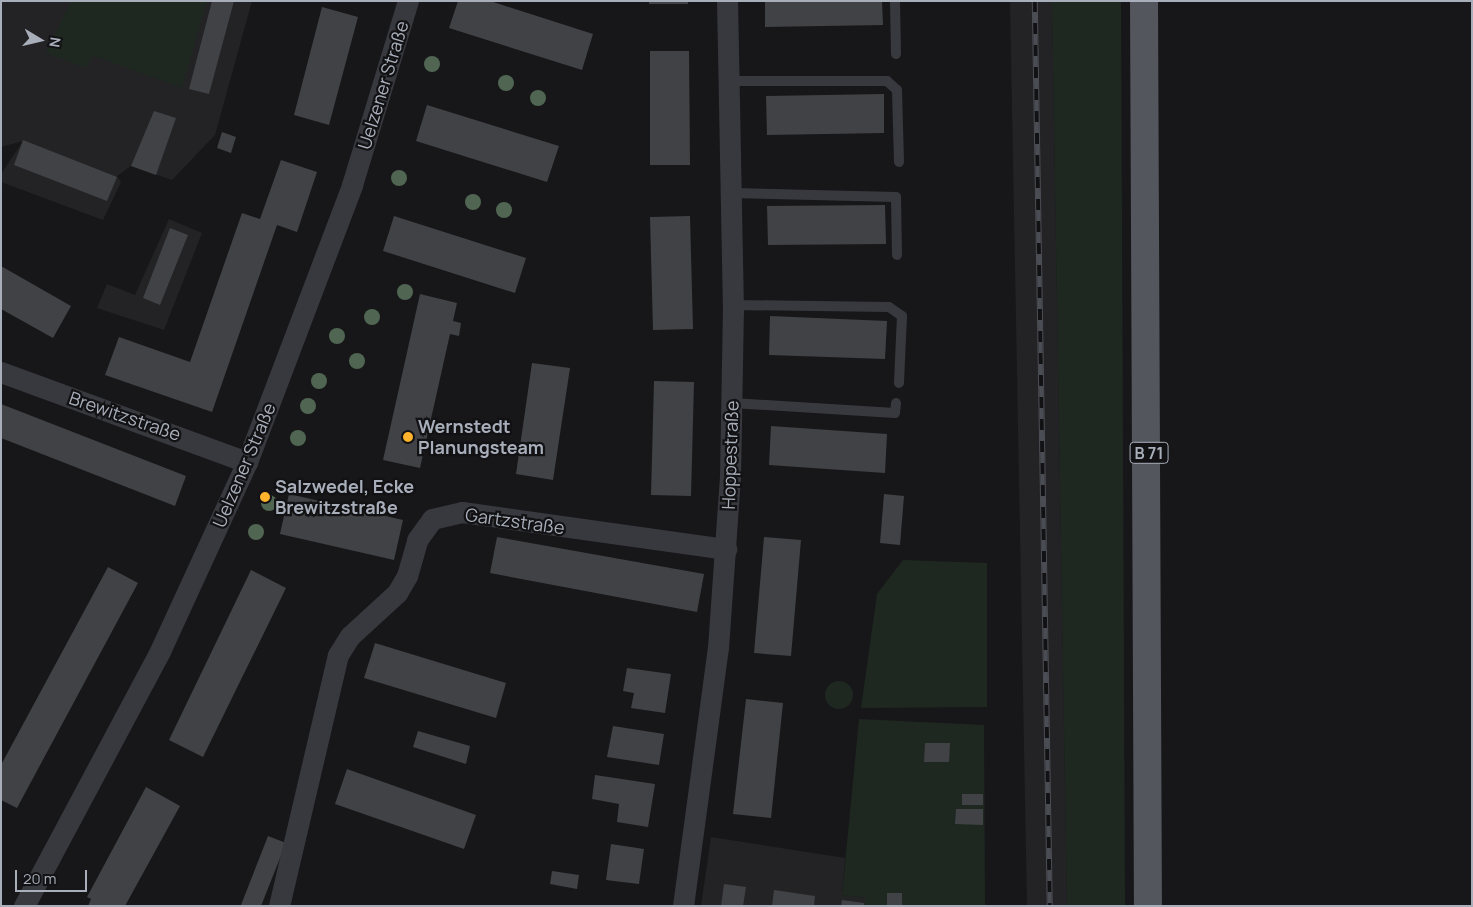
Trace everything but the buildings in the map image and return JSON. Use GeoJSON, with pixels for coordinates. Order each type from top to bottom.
{"type":"FeatureCollection","features":[{"type":"Feature","properties":{"kind":"main road","name":"B 71"},"geometry":{"type":"LineString","coordinates":[[1144,1],[1148,906]]}},
{"type":"Feature","properties":{"kind":"street","name":"Uelzener Straße"},"geometry":{"type":"LineString","coordinates":[[24,906],[160,651],[247,462],[352,185],[408,1]]}},
{"type":"Feature","properties":{"kind":"street","name":"Hoppestraße"},"geometry":{"type":"LineString","coordinates":[[683,906],[710,721],[726,549],[732,403],[731,193],[727,1]]}},
{"type":"Feature","properties":{"kind":"street","name":"Brewitzstraße"},"geometry":{"type":"LineString","coordinates":[[1,372],[247,462]]}},
{"type":"Feature","properties":{"kind":"street","name":"Gartzstraße"},"geometry":{"type":"LineString","coordinates":[[279,906],[338,655],[350,636],[397,593],[407,576],[417,540],[432,519],[462,512],[726,549]]}},
{"type":"Feature","properties":{"kind":"lane"},"geometry":{"type":"LineString","coordinates":[[895,1],[896,54]]}},
{"type":"Feature","properties":{"kind":"lane"},"geometry":{"type":"LineString","coordinates":[[729,80],[887,81],[897,90],[898,162]]}},
{"type":"Feature","properties":{"kind":"lane"},"geometry":{"type":"LineString","coordinates":[[731,193],[896,197],[897,255]]}},
{"type":"Feature","properties":{"kind":"lane"},"geometry":{"type":"LineString","coordinates":[[732,305],[889,307],[902,316],[899,383]]}},
{"type":"Feature","properties":{"kind":"lane"},"geometry":{"type":"LineString","coordinates":[[732,403],[895,413],[896,403]]}},
{"type":"Feature","properties":{"kind":"shaded area"},"geometry":{"type":"Polygon","coordinates":[[[1,1],[252,1],[215,135],[172,180],[131,166],[117,176],[121,182],[103,220],[1,182],[1,174],[23,141],[1,147],[1,1]]]}},
{"type":"Feature","properties":{"kind":"shaded area"},"geometry":{"type":"Polygon","coordinates":[[[71,1],[207,1],[182,88],[94,56],[85,68],[46,53],[71,1]]]}},
{"type":"Feature","properties":{"kind":"shaded area"},"geometry":{"type":"Polygon","coordinates":[[[1010,1],[1052,1],[1067,906],[1027,906],[1010,1]]]}},
{"type":"Feature","properties":{"kind":"shaded area"},"geometry":{"type":"Polygon","coordinates":[[[1052,1],[1121,1],[1125,906],[1067,906],[1052,1]]]}},
{"type":"Feature","properties":{"kind":"shaded area"},"geometry":{"type":"Polygon","coordinates":[[[169,219],[202,233],[164,330],[97,308],[107,284],[135,295],[169,219]]]}},
{"type":"Feature","properties":{"kind":"shaded area"},"geometry":{"type":"Polygon","coordinates":[[[903,560],[987,563],[987,707],[861,708],[877,594],[903,560]]]}},
{"type":"Feature","properties":{"kind":"shaded area"},"geometry":{"type":"Polygon","coordinates":[[[839,681],[849,685],[853,695],[849,705],[839,709],[829,705],[825,695],[829,685],[839,681]]]}},
{"type":"Feature","properties":{"kind":"shaded area"},"geometry":{"type":"Polygon","coordinates":[[[859,719],[984,725],[985,906],[865,906],[865,898],[842,895],[859,719]]]}},
{"type":"Feature","properties":{"kind":"shaded area"},"geometry":{"type":"Polygon","coordinates":[[[711,837],[845,858],[842,895],[866,898],[865,906],[701,906],[711,837]]]}},
{"type":"Feature","properties":{"kind":"railway"},"geometry":{"type":"LineString","coordinates":[[1035,1],[1050,906]]}},
{"type":"Feature","properties":{"kind":"place","name":"Wernstedt Planungsteam"},"geometry":{"type":"Point","coordinates":[408,437]}},
{"type":"Feature","properties":{"kind":"place","name":"Salzwedel, Ecke Brewitzstraße"},"geometry":{"type":"Point","coordinates":[265,497]}}]}
